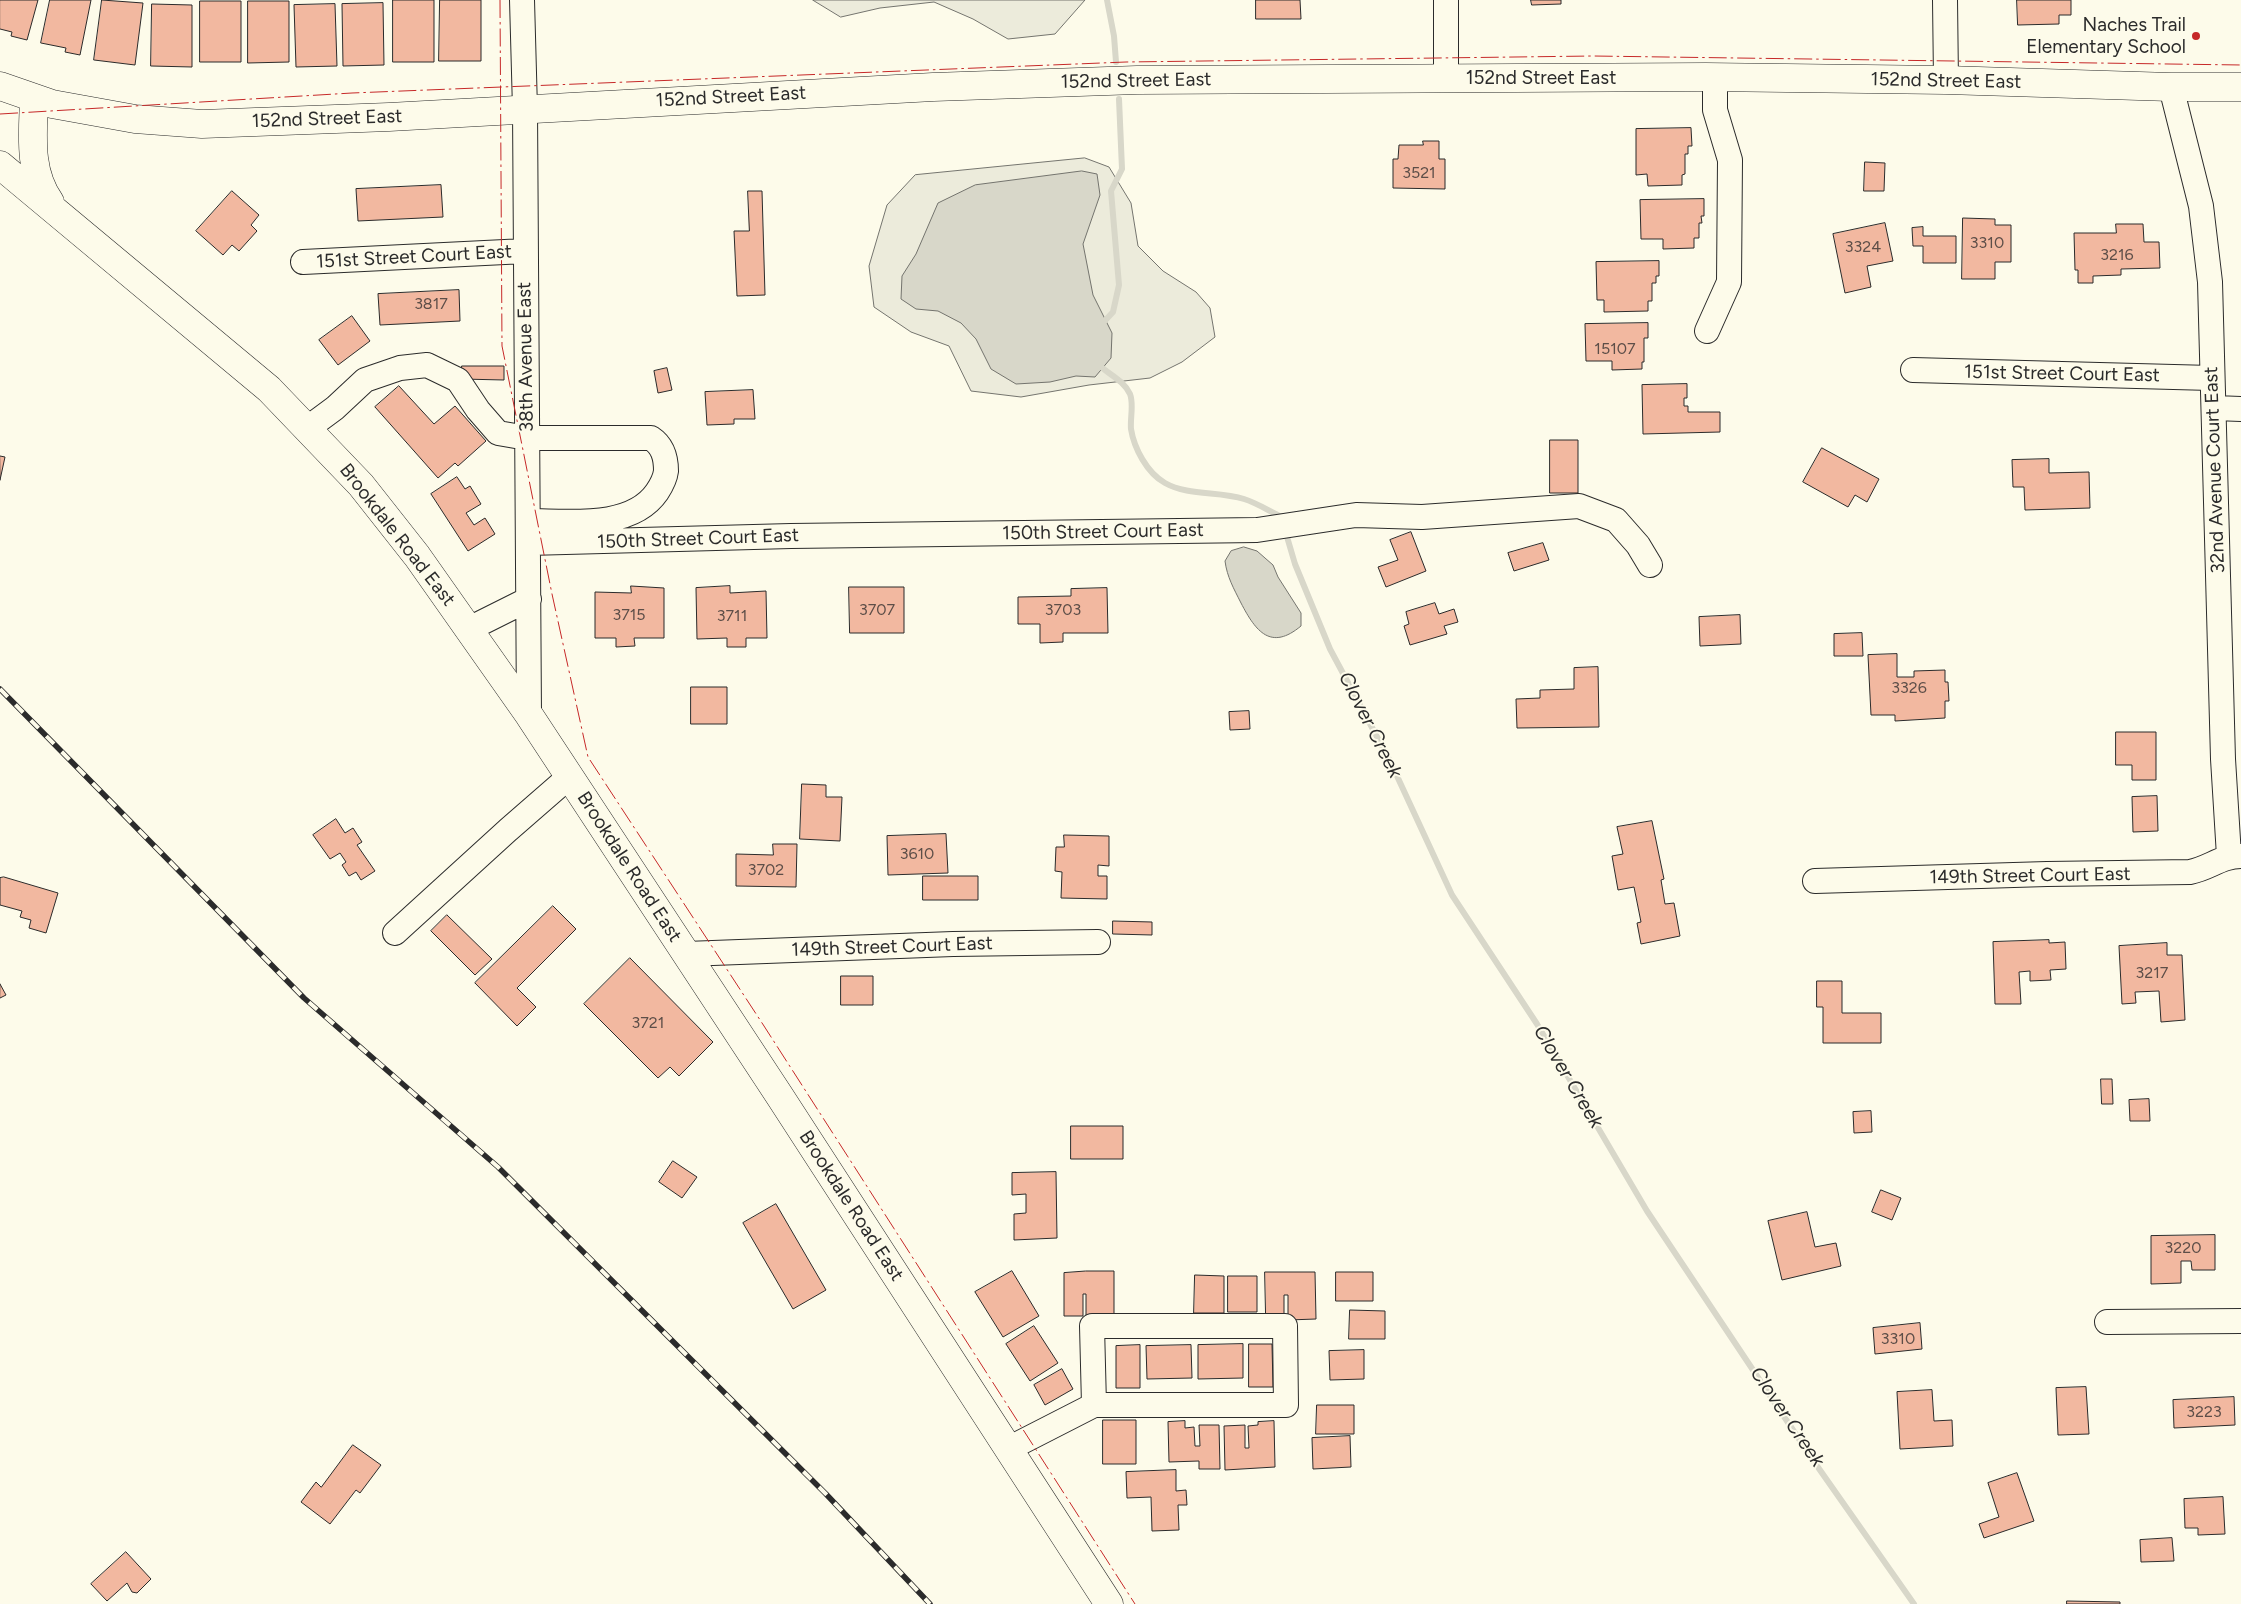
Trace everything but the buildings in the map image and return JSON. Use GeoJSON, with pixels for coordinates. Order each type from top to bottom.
{"type":"FeatureCollection","features":[{"type":"Feature","properties":{"kind":"main road","name":"152nd Street East"},"geometry":{"type":"LineString","coordinates":[[34,98],[52,104],[135,119],[202,124],[389,117],[953,86],[1137,80],[1715,77],[1946,80],[2172,88],[2241,87]]}},
{"type":"Feature","properties":{"kind":"main road"},"geometry":{"type":"LineString","coordinates":[[0,86],[34,98]]}},
{"type":"Feature","properties":{"kind":"main road","name":"Brookdale Road East"},"geometry":{"type":"LineString","coordinates":[[34,98],[32,140],[34,168],[41,188],[55,209]]}},
{"type":"Feature","properties":{"kind":"main road","name":"Brookdale Road East"},"geometry":{"type":"LineString","coordinates":[[0,165],[270,389],[366,492],[417,556],[570,776],[1108,1604]]}},
{"type":"Feature","properties":{"kind":"street","name":"38th Avenue East"},"geometry":{"type":"LineString","coordinates":[[522,0],[525,109],[529,715]]}},
{"type":"Feature","properties":{"kind":"street"},"geometry":{"type":"LineString","coordinates":[[1446,0],[1446,78]]}},
{"type":"Feature","properties":{"kind":"street"},"geometry":{"type":"LineString","coordinates":[[1945,0],[1946,80]]}},
{"type":"Feature","properties":{"kind":"street"},"geometry":{"type":"LineString","coordinates":[[1706,331],[1728,282],[1730,160],[1715,110],[1715,77]]}},
{"type":"Feature","properties":{"kind":"street","name":"32nd Avenue Court East"},"geometry":{"type":"LineString","coordinates":[[2172,88],[2201,206],[2210,282],[2211,378],[2215,408],[2223,759],[2235,856]]}},
{"type":"Feature","properties":{"kind":"street","name":"151st Street Court East"},"geometry":{"type":"LineString","coordinates":[[303,262],[525,252]]}},
{"type":"Feature","properties":{"kind":"street"},"geometry":{"type":"LineString","coordinates":[[308,428],[335,408],[365,380],[400,368],[428,365],[458,380],[478,410],[498,433],[527,438],[650,438],[663,451],[666,462],[666,474],[661,486],[645,505],[633,512],[617,517],[528,532]]}},
{"type":"Feature","properties":{"kind":"street","name":"151st Street Court East"},"geometry":{"type":"LineString","coordinates":[[1913,370],[2211,378]]}},
{"type":"Feature","properties":{"kind":"street"},"geometry":{"type":"LineString","coordinates":[[2215,408],[2241,409]]}},
{"type":"Feature","properties":{"kind":"street","name":"150th Street Court East"},"geometry":{"type":"LineString","coordinates":[[528,532],[805,535],[1257,530],[1356,515],[1422,517],[1579,506],[1616,520],[1638,546],[1650,565]]}},
{"type":"Feature","properties":{"kind":"street"},"geometry":{"type":"LineString","coordinates":[[469,629],[529,599]]}},
{"type":"Feature","properties":{"kind":"street"},"geometry":{"type":"LineString","coordinates":[[395,934],[570,776]]}},
{"type":"Feature","properties":{"kind":"street","name":"149th Street Court East"},"geometry":{"type":"LineString","coordinates":[[1815,881],[2190,872],[2235,856]]}},
{"type":"Feature","properties":{"kind":"street","name":"149th Street Court East"},"geometry":{"type":"LineString","coordinates":[[686,954],[953,944],[1098,942]]}},
{"type":"Feature","properties":{"kind":"street"},"geometry":{"type":"LineString","coordinates":[[2107,1322],[2241,1321]]}},
{"type":"Feature","properties":{"kind":"street"},"geometry":{"type":"LineString","coordinates":[[1008,1449],[1094,1405],[1286,1405],[1285,1326],[1092,1326],[1094,1405]]}},
{"type":"Feature","properties":{"kind":"shaded area"},"geometry":{"type":"Polygon","coordinates":[[[813,0],[1085,0],[1055,34],[1008,39],[973,19],[934,2],[880,8],[841,17],[813,0]]]}},
{"type":"Feature","properties":{"kind":"shaded area"},"geometry":{"type":"Polygon","coordinates":[[[1085,158],[1109,167],[1131,203],[1138,246],[1163,271],[1196,292],[1210,308],[1215,337],[1182,362],[1150,378],[1089,385],[1021,397],[971,391],[949,346],[911,332],[874,307],[869,266],[887,205],[915,175],[1085,158]]]}},
{"type":"Feature","properties":{"kind":"shaded area"},"geometry":{"type":"Polygon","coordinates":[[[1082,171],[1097,174],[1100,195],[1083,244],[1093,295],[1112,333],[1111,358],[1095,377],[1076,376],[1050,382],[1016,384],[991,369],[976,339],[961,323],[938,311],[916,309],[901,299],[902,276],[916,254],[938,203],[975,185],[1082,171]]]}},
{"type":"Feature","properties":{"kind":"shaded area"},"geometry":{"type":"Polygon","coordinates":[[[1244,547],[1257,551],[1273,565],[1278,577],[1301,613],[1301,626],[1290,633],[1281,637],[1265,635],[1252,622],[1241,603],[1229,578],[1225,561],[1231,551],[1244,547]]]}},
{"type":"Feature","properties":{"kind":"waterway"},"geometry":{"type":"LineString","coordinates":[[1107,0],[1114,36],[1116,62]]}},
{"type":"Feature","properties":{"kind":"waterway"},"geometry":{"type":"LineString","coordinates":[[1100,326],[1113,312],[1119,285],[1111,191],[1122,169],[1119,99]]}},
{"type":"Feature","properties":{"kind":"waterway"},"geometry":{"type":"LineString","coordinates":[[1097,363],[1119,380],[1130,394],[1132,402],[1131,429],[1135,444],[1147,467],[1158,479],[1184,490],[1244,499],[1282,517],[1282,520]]}},
{"type":"Feature","properties":{"kind":"waterway","name":"Clover Creek"},"geometry":{"type":"LineString","coordinates":[[1285,530],[1295,564],[1330,649],[1391,763],[1452,895],[1537,1024],[1647,1211],[1815,1463],[1914,1604]]}},
{"type":"Feature","properties":{"kind":"railway"},"geometry":{"type":"LineString","coordinates":[[0,689],[304,998],[498,1167],[826,1494],[930,1604]]}},
{"type":"Feature","properties":{"kind":"power"},"geometry":{"type":"LineString","coordinates":[[500,0],[502,346],[552,594],[588,757],[764,1026],[1135,1604]]}},
{"type":"Feature","properties":{"kind":"power"},"geometry":{"type":"LineString","coordinates":[[0,114],[352,93],[1126,62],[1593,56],[2241,65]]}},
{"type":"Feature","properties":{"kind":"place","name":"Naches Trail Elementary School"},"geometry":{"type":"Point","coordinates":[2196,36]}}]}
